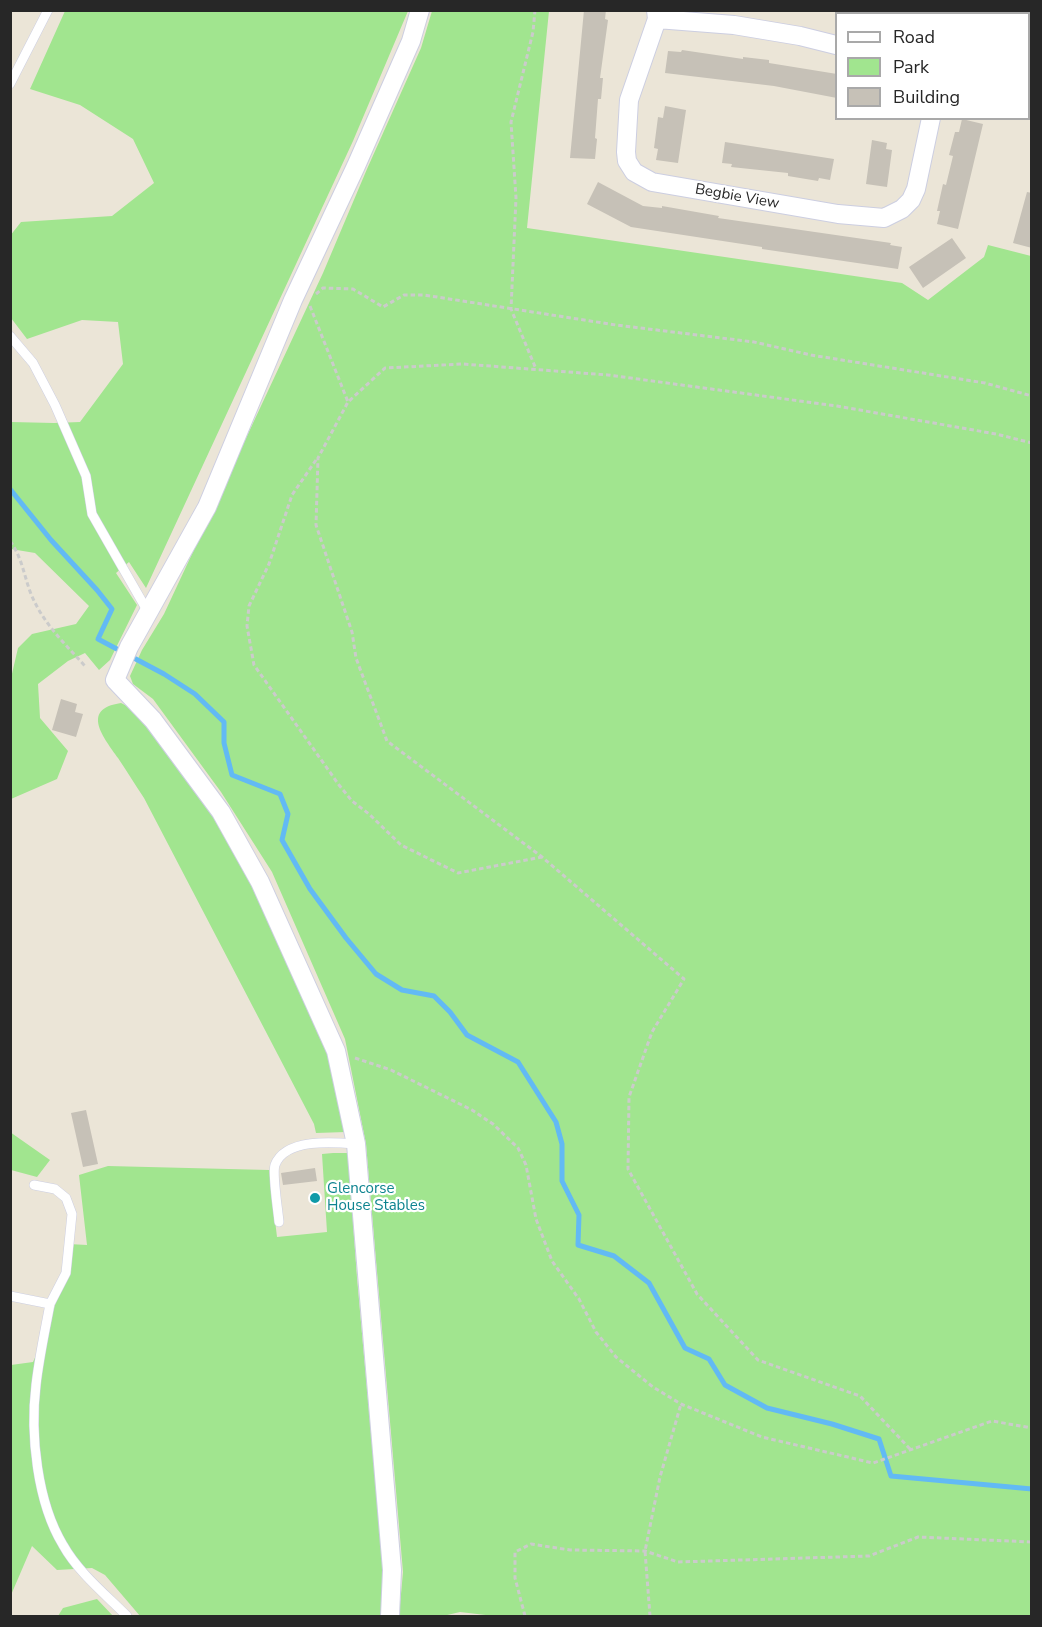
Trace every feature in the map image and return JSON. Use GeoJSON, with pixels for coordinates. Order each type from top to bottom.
{"type":"FeatureCollection","features":[{"type":"Feature","properties":{"kind":"street"},"geometry":{"type":"LineString","coordinates":[[390,1617],[392,1570],[356,1144],[336,1051],[260,882],[221,812],[160,729],[115,680],[129,647],[207,507],[301,300],[411,41],[420,10]]}},
{"type":"Feature","properties":{"kind":"street"},"geometry":{"type":"LineString","coordinates":[[657,15],[734,25],[835,45]]}},
{"type":"Feature","properties":{"kind":"street","name":"Begbie View"},"geometry":{"type":"LineString","coordinates":[[657,15],[629,100],[626,152],[627,161],[634,172],[652,182],[838,214],[884,218],[902,209],[911,200],[916,189],[931,120]]}},
{"type":"Feature","properties":{"kind":"lane"},"geometry":{"type":"LineString","coordinates":[[10,84],[48,10]]}},
{"type":"Feature","properties":{"kind":"lane"},"geometry":{"type":"LineString","coordinates":[[10,336],[33,363],[56,405],[86,476],[92,514],[148,612]]}},
{"type":"Feature","properties":{"kind":"lane"},"geometry":{"type":"LineString","coordinates":[[279,1222],[275,1166],[285,1151],[305,1144],[334,1142],[356,1144]]}},
{"type":"Feature","properties":{"kind":"lane"},"geometry":{"type":"LineString","coordinates":[[34,1185],[55,1189],[66,1198],[72,1214],[66,1273],[50,1304],[36,1387],[35,1451],[46,1510],[63,1545],[75,1562],[127,1617]]}},
{"type":"Feature","properties":{"kind":"lane"},"geometry":{"type":"LineString","coordinates":[[10,1296],[50,1304]]}},
{"type":"Feature","properties":{"kind":"path"},"geometry":{"type":"LineString","coordinates":[[535,10],[533,32],[511,122],[516,198],[511,309],[536,369]]}},
{"type":"Feature","properties":{"kind":"path"},"geometry":{"type":"LineString","coordinates":[[348,402],[301,300],[323,288],[353,289],[383,307],[404,295],[424,295],[616,325],[754,342],[810,355],[985,383],[1032,396]]}},
{"type":"Feature","properties":{"kind":"path"},"geometry":{"type":"LineString","coordinates":[[542,857],[458,873],[401,845],[352,801],[254,665],[247,626],[249,606],[269,564],[292,495],[318,458],[348,402],[385,368],[463,364],[608,375],[837,406],[996,434],[1032,443]]}},
{"type":"Feature","properties":{"kind":"path"},"geometry":{"type":"LineString","coordinates":[[318,458],[316,525],[352,632],[356,658],[387,741],[542,857],[684,979],[652,1032],[629,1097],[628,1169],[697,1294],[758,1360],[860,1396],[910,1449]]}},
{"type":"Feature","properties":{"kind":"path"},"geometry":{"type":"LineString","coordinates":[[10,541],[17,551],[31,594],[46,624],[85,666]]}},
{"type":"Feature","properties":{"kind":"path"},"geometry":{"type":"LineString","coordinates":[[336,1051],[391,1071],[472,1110],[493,1124],[518,1148],[526,1165],[536,1219],[552,1261],[579,1299],[596,1332],[616,1357],[653,1387],[681,1404],[762,1437],[873,1463],[992,1421],[1032,1428]]}},
{"type":"Feature","properties":{"kind":"path"},"geometry":{"type":"LineString","coordinates":[[650,1617],[645,1551],[660,1477],[681,1404]]}},
{"type":"Feature","properties":{"kind":"path"},"geometry":{"type":"LineString","coordinates":[[525,1617],[515,1578],[515,1552],[531,1544],[570,1550],[645,1551],[678,1562],[869,1556],[918,1537],[1032,1542]]}},
{"type":"Feature","properties":{"kind":"green space"},"geometry":{"type":"Polygon","coordinates":[[[65,11],[408,11],[353,141],[146,588],[129,562],[116,573],[137,605],[110,660],[99,670],[85,653],[68,661],[38,684],[40,718],[68,751],[57,779],[11,799],[11,678],[18,648],[32,634],[76,624],[89,606],[35,553],[11,549],[11,422],[80,422],[123,364],[118,322],[82,320],[27,339],[11,318],[10,236],[21,222],[112,216],[154,183],[133,139],[80,105],[30,89],[65,11]]]}},
{"type":"Feature","properties":{"kind":"green space"},"geometry":{"type":"Polygon","coordinates":[[[432,11],[549,11],[527,228],[902,283],[928,300],[984,257],[988,245],[1031,256],[1031,1616],[494,1616],[460,1612],[443,1616],[399,1616],[403,1572],[366,1144],[345,1039],[272,872],[221,792],[153,699],[133,684],[130,676],[142,650],[164,614],[323,273],[421,48],[432,11]]]}},
{"type":"Feature","properties":{"kind":"green space"},"geometry":{"type":"Polygon","coordinates":[[[121,703],[135,710],[191,779],[255,884],[328,1050],[346,1132],[316,1133],[314,1124],[144,798],[102,734],[98,718],[101,711],[108,706],[121,703]]]}},
{"type":"Feature","properties":{"kind":"green space"},"geometry":{"type":"Polygon","coordinates":[[[10,1132],[50,1160],[37,1177],[11,1170],[10,1132]]]}},
{"type":"Feature","properties":{"kind":"green space"},"geometry":{"type":"Polygon","coordinates":[[[348,1153],[383,1567],[382,1616],[140,1616],[105,1575],[92,1568],[57,1570],[32,1546],[11,1595],[11,1365],[33,1362],[55,1305],[68,1244],[87,1245],[79,1175],[108,1166],[269,1170],[277,1237],[327,1232],[322,1154],[348,1153]]]}},
{"type":"Feature","properties":{"kind":"green space"},"geometry":{"type":"Polygon","coordinates":[[[97,1599],[113,1616],[58,1616],[63,1608],[97,1599]]]}},
{"type":"Feature","properties":{"kind":"building"},"geometry":{"type":"Polygon","coordinates":[[[584,10],[606,10],[605,19],[608,20],[600,78],[603,78],[601,99],[598,99],[595,159],[570,158],[584,10]]]}},
{"type":"Feature","properties":{"kind":"building"},"geometry":{"type":"Polygon","coordinates":[[[682,50],[743,59],[743,57],[769,60],[769,63],[835,74],[835,98],[774,86],[665,73],[668,51],[681,52],[682,50]]]}},
{"type":"Feature","properties":{"kind":"building"},"geometry":{"type":"Polygon","coordinates":[[[665,106],[686,110],[678,163],[656,160],[658,149],[654,148],[658,117],[663,118],[665,106]]]}},
{"type":"Feature","properties":{"kind":"building"},"geometry":{"type":"Polygon","coordinates":[[[962,120],[983,124],[958,229],[937,224],[940,211],[937,211],[953,156],[949,155],[955,132],[959,132],[962,120]]]}},
{"type":"Feature","properties":{"kind":"building"},"geometry":{"type":"Polygon","coordinates":[[[872,140],[887,143],[886,149],[892,150],[887,187],[866,184],[872,140]]]}},
{"type":"Feature","properties":{"kind":"building"},"geometry":{"type":"Polygon","coordinates":[[[725,142],[834,159],[830,180],[819,178],[818,181],[788,176],[788,173],[731,167],[732,164],[722,163],[725,142]]]}},
{"type":"Feature","properties":{"kind":"building"},"geometry":{"type":"Polygon","coordinates":[[[598,182],[643,206],[662,208],[662,206],[719,216],[718,218],[891,243],[890,245],[902,247],[898,269],[631,227],[587,204],[598,182]]]}},
{"type":"Feature","properties":{"kind":"building"},"geometry":{"type":"Polygon","coordinates":[[[1027,192],[1032,193],[1032,248],[1013,243],[1027,192]]]}},
{"type":"Feature","properties":{"kind":"building"},"geometry":{"type":"Polygon","coordinates":[[[952,238],[966,258],[923,288],[909,267],[952,238]]]}},
{"type":"Feature","properties":{"kind":"building"},"geometry":{"type":"Polygon","coordinates":[[[61,699],[77,704],[75,712],[83,714],[76,737],[52,730],[61,699]]]}},
{"type":"Feature","properties":{"kind":"building"},"geometry":{"type":"Polygon","coordinates":[[[86,1110],[98,1164],[83,1167],[71,1113],[86,1110]]]}},
{"type":"Feature","properties":{"kind":"building"},"geometry":{"type":"Polygon","coordinates":[[[315,1168],[317,1181],[283,1185],[281,1173],[315,1168]]]}},
{"type":"Feature","properties":{"kind":"waterway"},"geometry":{"type":"LineString","coordinates":[[10,489],[112,609],[98,639],[164,674],[195,694],[224,722],[224,743],[232,775],[280,794],[288,814],[282,840],[310,889],[376,974],[402,990],[434,996],[450,1012],[467,1035],[518,1062],[556,1122],[562,1144],[562,1181],[579,1215],[578,1245],[614,1256],[649,1283],[685,1348],[709,1359],[725,1385],[767,1408],[832,1424],[879,1439],[891,1476],[1032,1489]]}},
{"type":"Feature","properties":{"kind":"place","name":"Glencorse House Stables"},"geometry":{"type":"Point","coordinates":[315,1198]}}]}
